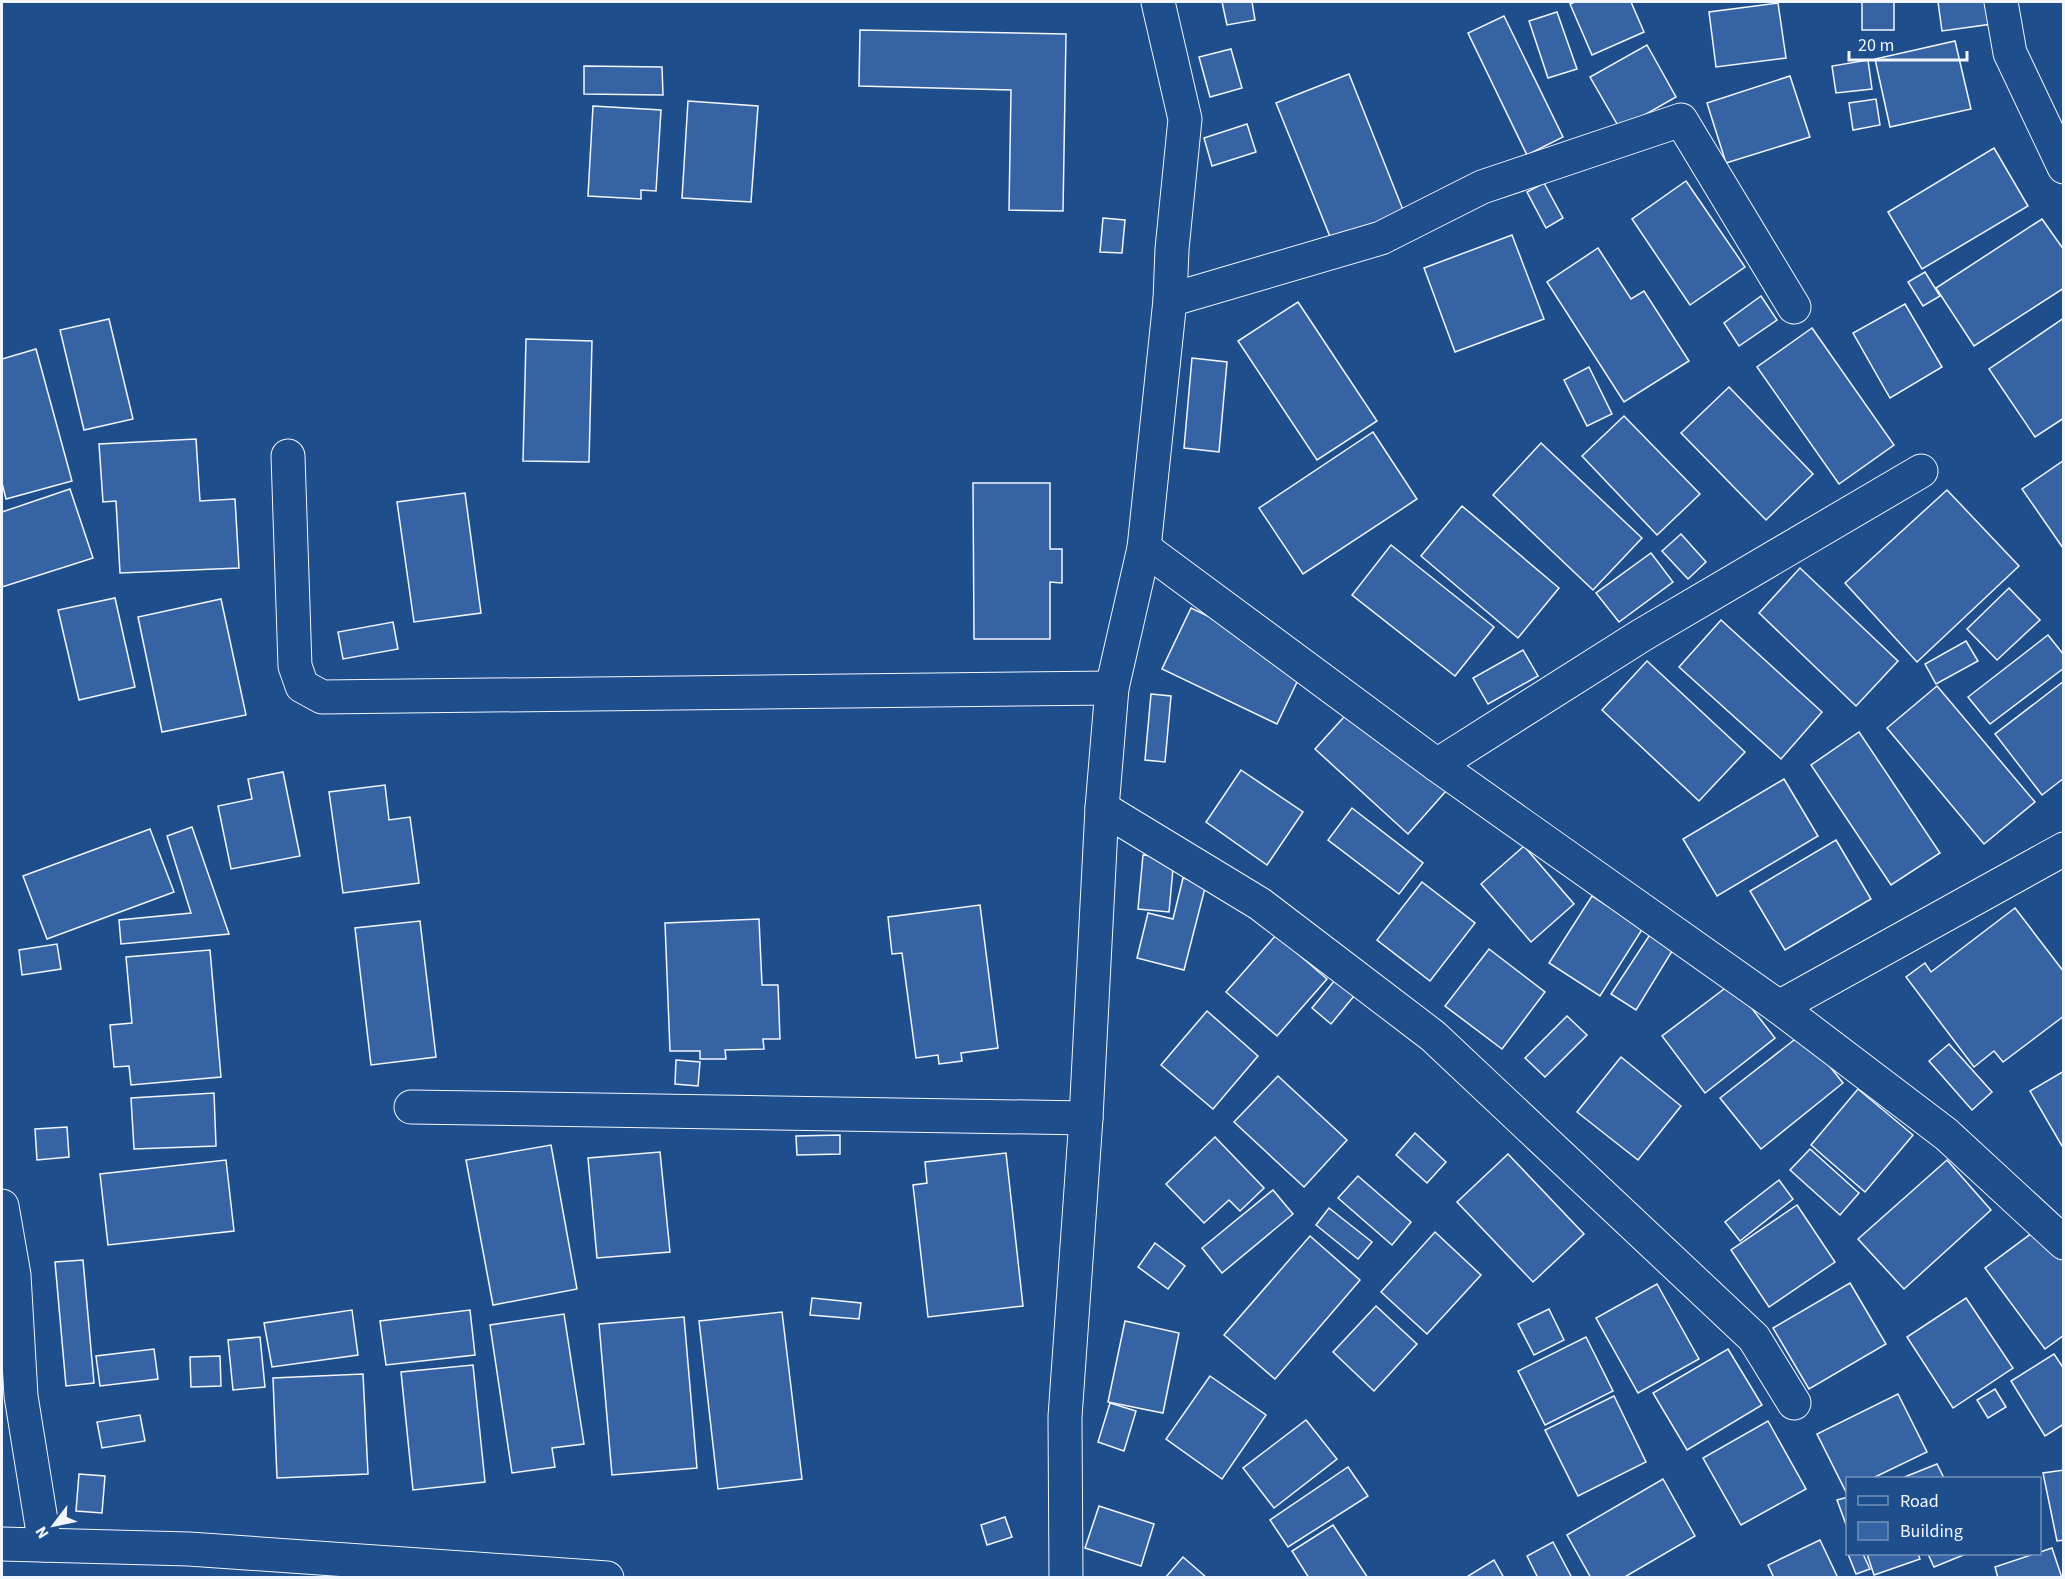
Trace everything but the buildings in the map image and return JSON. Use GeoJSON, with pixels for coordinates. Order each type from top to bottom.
{"type":"FeatureCollection","features":[{"type":"Feature","properties":{"kind":"street"},"geometry":{"type":"LineString","coordinates":[[1066,1578],[1065,1417],[1086,1118],[1102,808],[1112,688],[1144,548],[1170,300],[1172,249],[1185,119],[1158,2]]}},
{"type":"Feature","properties":{"kind":"street"},"geometry":{"type":"LineString","coordinates":[[2001,2],[2010,53],[2064,167]]}},
{"type":"Feature","properties":{"kind":"street"},"geometry":{"type":"LineString","coordinates":[[1170,300],[1381,238],[1482,187],[1681,120],[1794,307]]}},
{"type":"Feature","properties":{"kind":"street"},"geometry":{"type":"LineString","coordinates":[[288,456],[295,666],[302,686],[322,697],[1112,688]]}},
{"type":"Feature","properties":{"kind":"street"},"geometry":{"type":"LineString","coordinates":[[1437,765],[1642,635],[1921,471]]}},
{"type":"Feature","properties":{"kind":"street"},"geometry":{"type":"LineString","coordinates":[[1144,548],[1437,765],[1779,1007],[1946,1134],[2064,1243]]}},
{"type":"Feature","properties":{"kind":"street"},"geometry":{"type":"LineString","coordinates":[[1102,808],[1260,904],[1433,1036],[1754,1338],[1794,1403]]}},
{"type":"Feature","properties":{"kind":"street"},"geometry":{"type":"LineString","coordinates":[[1779,1007],[2064,849]]}},
{"type":"Feature","properties":{"kind":"street"},"geometry":{"type":"LineString","coordinates":[[411,1107],[1086,1118]]}},
{"type":"Feature","properties":{"kind":"street"},"geometry":{"type":"LineString","coordinates":[[2,1206],[14,1275],[21,1396],[45,1545]]}},
{"type":"Feature","properties":{"kind":"street"},"geometry":{"type":"LineString","coordinates":[[2,1544],[189,1550],[607,1578]]}}]}
